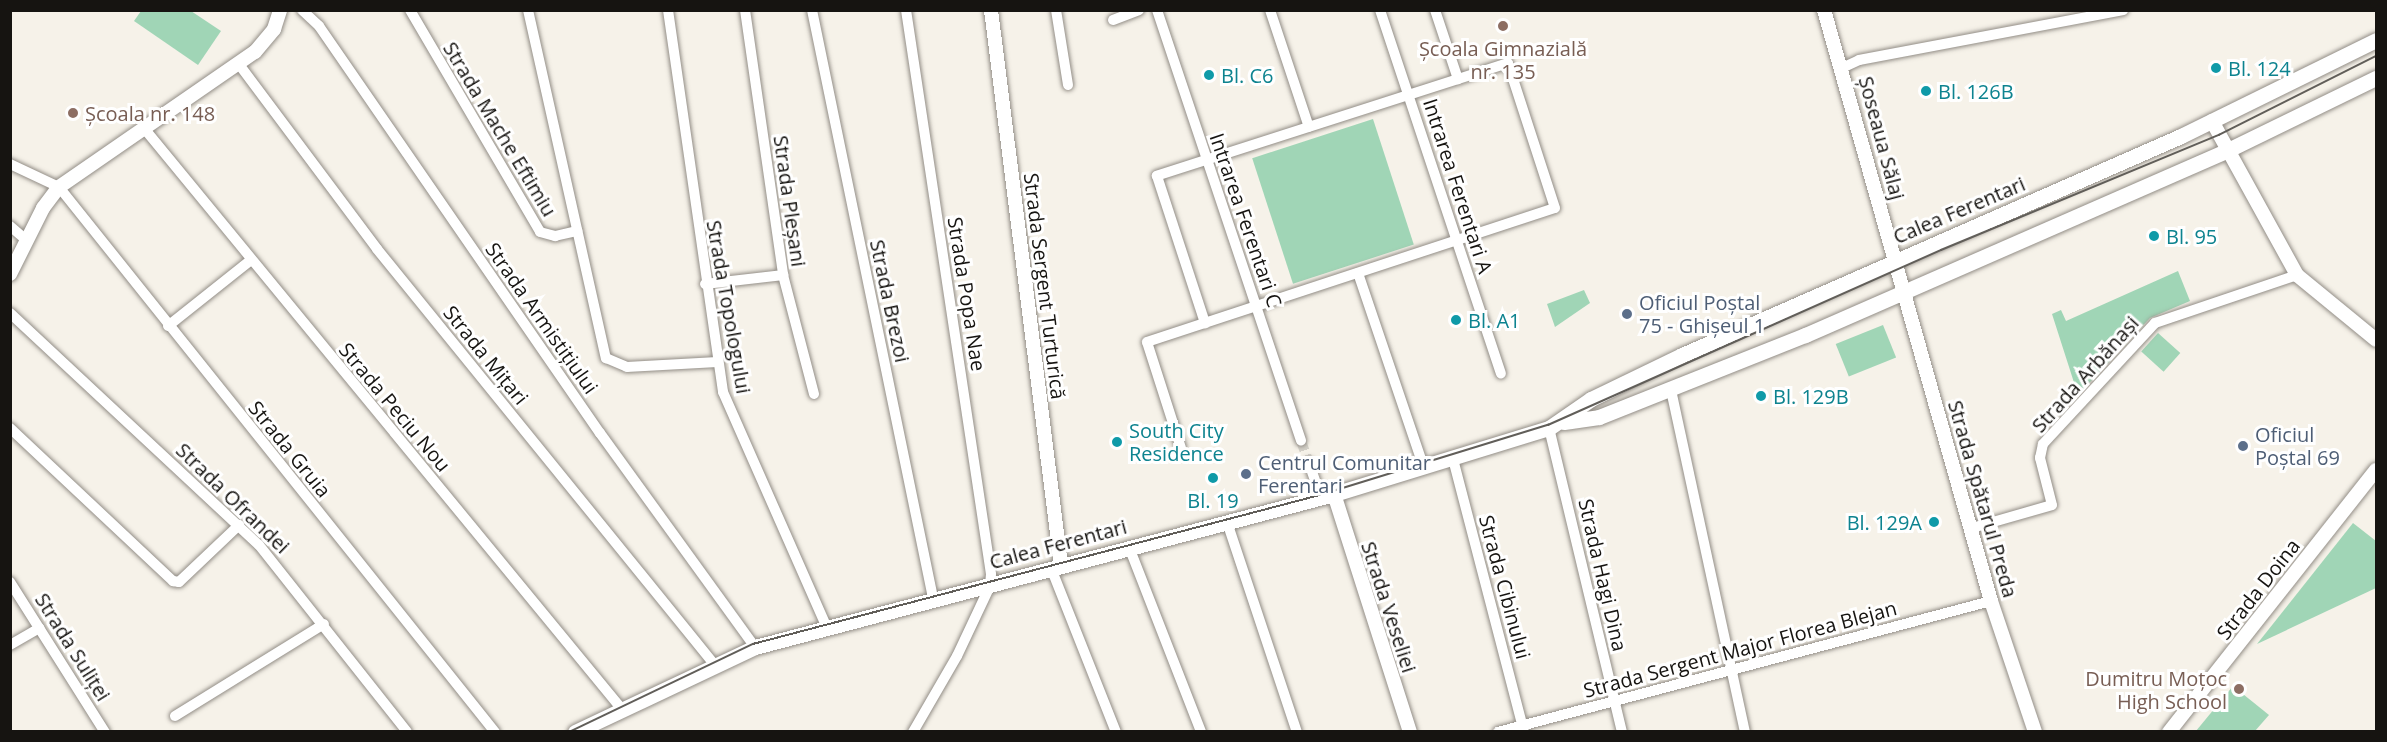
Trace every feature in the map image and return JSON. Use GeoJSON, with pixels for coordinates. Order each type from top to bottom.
{"type":"FeatureCollection","features":[{"type":"Feature","properties":{"kind":"main road","name":"Calea Ferentari"},"geometry":{"type":"LineString","coordinates":[[1555,425],[1591,399],[1895,260],[2212,121],[2376,40]]}},
{"type":"Feature","properties":{"kind":"main road","name":"Calea Ferentari"},"geometry":{"type":"LineString","coordinates":[[575,732],[621,708],[755,646],[1328,496],[1453,459],[1555,425],[1599,417],[1671,390],[1904,292],[2226,151],[2376,78]]}},
{"type":"Feature","properties":{"kind":"street"},"geometry":{"type":"LineString","coordinates":[[12,263],[59,187],[238,63],[269,38],[280,10]]}},
{"type":"Feature","properties":{"kind":"street","name":"Strada Armistițiului"},"geometry":{"type":"LineString","coordinates":[[302,10],[319,26],[600,433],[755,646]]}},
{"type":"Feature","properties":{"kind":"street","name":"Strada Mache Eftimiu"},"geometry":{"type":"LineString","coordinates":[[410,10],[540,232],[555,236],[577,231]]}},
{"type":"Feature","properties":{"kind":"street"},"geometry":{"type":"LineString","coordinates":[[528,10],[602,348],[612,363],[627,367],[717,362]]}},
{"type":"Feature","properties":{"kind":"street","name":"Strada Topologului"},"geometry":{"type":"LineString","coordinates":[[668,10],[705,284],[717,362],[728,408],[826,626]]}},
{"type":"Feature","properties":{"kind":"street","name":"Strada Pleșani"},"geometry":{"type":"LineString","coordinates":[[745,10],[783,275],[814,394]]}},
{"type":"Feature","properties":{"kind":"street","name":"Strada Brezoi"},"geometry":{"type":"LineString","coordinates":[[812,10],[933,598]]}},
{"type":"Feature","properties":{"kind":"street","name":"Strada Popa Nae"},"geometry":{"type":"LineString","coordinates":[[906,10],[991,584]]}},
{"type":"Feature","properties":{"kind":"street","name":"Strada Sergent Turturică"},"geometry":{"type":"LineString","coordinates":[[991,10],[1056,567],[1116,732]]}},
{"type":"Feature","properties":{"kind":"street"},"geometry":{"type":"LineString","coordinates":[[1056,10],[1068,85]]}},
{"type":"Feature","properties":{"kind":"street"},"geometry":{"type":"LineString","coordinates":[[1113,20],[1139,10]]}},
{"type":"Feature","properties":{"kind":"street","name":"Intrarea Ferentari C"},"geometry":{"type":"LineString","coordinates":[[1157,10],[1301,441]]}},
{"type":"Feature","properties":{"kind":"street"},"geometry":{"type":"LineString","coordinates":[[1270,10],[1309,127]]}},
{"type":"Feature","properties":{"kind":"street","name":"Intrarea Ferentari A"},"geometry":{"type":"LineString","coordinates":[[1380,10],[1501,373]]}},
{"type":"Feature","properties":{"kind":"street"},"geometry":{"type":"LineString","coordinates":[[1435,10],[1458,79]]}},
{"type":"Feature","properties":{"kind":"street","name":"Șoseaua Sălaj"},"geometry":{"type":"LineString","coordinates":[[1824,10],[1900,276]]}},
{"type":"Feature","properties":{"kind":"street"},"geometry":{"type":"LineString","coordinates":[[1842,68],[1859,60],[2123,10]]}},
{"type":"Feature","properties":{"kind":"street","name":"Strada Mițari"},"geometry":{"type":"LineString","coordinates":[[238,63],[407,288],[714,664]]}},
{"type":"Feature","properties":{"kind":"street"},"geometry":{"type":"LineString","coordinates":[[1181,448],[1147,342],[1555,208],[1508,63],[1157,176],[1205,322]]}},
{"type":"Feature","properties":{"kind":"street"},"geometry":{"type":"LineString","coordinates":[[2212,121],[2226,151],[2297,275],[2376,340]]}},
{"type":"Feature","properties":{"kind":"street","name":"Strada Peciu Nou"},"geometry":{"type":"LineString","coordinates":[[143,128],[621,708]]}},
{"type":"Feature","properties":{"kind":"street"},"geometry":{"type":"LineString","coordinates":[[10,164],[59,187]]}},
{"type":"Feature","properties":{"kind":"street","name":"Strada Gruia"},"geometry":{"type":"LineString","coordinates":[[59,187],[495,732]]}},
{"type":"Feature","properties":{"kind":"street"},"geometry":{"type":"LineString","coordinates":[[10,226],[27,241]]}},
{"type":"Feature","properties":{"kind":"street"},"geometry":{"type":"LineString","coordinates":[[168,326],[251,260]]}},
{"type":"Feature","properties":{"kind":"street"},"geometry":{"type":"LineString","coordinates":[[1358,273],[1424,468]]}},
{"type":"Feature","properties":{"kind":"street"},"geometry":{"type":"LineString","coordinates":[[705,284],[783,275]]}},
{"type":"Feature","properties":{"kind":"street","name":"Strada Arbănași"},"geometry":{"type":"LineString","coordinates":[[1972,528],[2052,505],[2040,458],[2046,439],[2155,323],[2297,275]]}},
{"type":"Feature","properties":{"kind":"street","name":"Strada Spătarul Preda"},"geometry":{"type":"LineString","coordinates":[[1900,276],[1991,601],[2035,732]]}},
{"type":"Feature","properties":{"kind":"street","name":"Strada Ofrandei"},"geometry":{"type":"LineString","coordinates":[[10,313],[239,525],[324,624],[407,732]]}},
{"type":"Feature","properties":{"kind":"street"},"geometry":{"type":"LineString","coordinates":[[1671,390],[1745,732]]}},
{"type":"Feature","properties":{"kind":"street","name":"Strada Hagi Dina"},"geometry":{"type":"LineString","coordinates":[[1555,425],[1622,732]]}},
{"type":"Feature","properties":{"kind":"street"},"geometry":{"type":"LineString","coordinates":[[10,428],[173,581],[179,582],[239,525]]}},
{"type":"Feature","properties":{"kind":"street","name":"Strada Cibinului"},"geometry":{"type":"LineString","coordinates":[[1453,459],[1524,728]]}},
{"type":"Feature","properties":{"kind":"street"},"geometry":{"type":"LineString","coordinates":[[1309,463],[1328,496]]}},
{"type":"Feature","properties":{"kind":"street","name":"Strada Doina"},"geometry":{"type":"LineString","coordinates":[[2169,732],[2376,470]]}},
{"type":"Feature","properties":{"kind":"street","name":"Strada Veseliei"},"geometry":{"type":"LineString","coordinates":[[1328,496],[1410,732]]}},
{"type":"Feature","properties":{"kind":"street"},"geometry":{"type":"LineString","coordinates":[[1227,522],[1298,732]]}},
{"type":"Feature","properties":{"kind":"street"},"geometry":{"type":"LineString","coordinates":[[1129,547],[1202,732]]}},
{"type":"Feature","properties":{"kind":"street","name":"Strada Suliței"},"geometry":{"type":"LineString","coordinates":[[10,582],[105,732]]}},
{"type":"Feature","properties":{"kind":"street"},"geometry":{"type":"LineString","coordinates":[[913,732],[939,692],[991,584]]}},
{"type":"Feature","properties":{"kind":"street","name":"Strada Sergent Major Florea Blejan"},"geometry":{"type":"LineString","coordinates":[[1498,732],[1524,728],[1615,701],[1991,601]]}},
{"type":"Feature","properties":{"kind":"street"},"geometry":{"type":"LineString","coordinates":[[175,716],[324,624]]}},
{"type":"Feature","properties":{"kind":"street"},"geometry":{"type":"LineString","coordinates":[[10,645],[39,628]]}},
{"type":"Feature","properties":{"kind":"green space"},"geometry":{"type":"Polygon","coordinates":[[[141,11],[191,11],[221,31],[198,65],[134,21],[141,11]]]}},
{"type":"Feature","properties":{"kind":"green space"},"geometry":{"type":"Polygon","coordinates":[[[1373,119],[1414,245],[1293,284],[1252,158],[1373,119]]]}},
{"type":"Feature","properties":{"kind":"green space"},"geometry":{"type":"Polygon","coordinates":[[[2178,271],[2190,301],[2150,318],[2078,395],[2052,314],[2061,310],[2066,321],[2178,271]]]}},
{"type":"Feature","properties":{"kind":"green space"},"geometry":{"type":"Polygon","coordinates":[[[1584,290],[1590,303],[1555,327],[1547,304],[1584,290]]]}},
{"type":"Feature","properties":{"kind":"green space"},"geometry":{"type":"Polygon","coordinates":[[[1883,325],[1896,357],[1849,377],[1836,344],[1883,325]]]}},
{"type":"Feature","properties":{"kind":"green space"},"geometry":{"type":"Polygon","coordinates":[[[2158,333],[2180,353],[2164,372],[2141,352],[2158,333]]]}},
{"type":"Feature","properties":{"kind":"green space"},"geometry":{"type":"Polygon","coordinates":[[[2353,523],[2376,541],[2376,588],[2257,644],[2353,523]]]}},
{"type":"Feature","properties":{"kind":"green space"},"geometry":{"type":"Polygon","coordinates":[[[2233,686],[2269,715],[2255,731],[2196,731],[2233,686]]]}},
{"type":"Feature","properties":{"kind":"tunnel"},"geometry":{"type":"LineString","coordinates":[[1301,441],[1309,463]]}},
{"type":"Feature","properties":{"kind":"tram line"},"geometry":{"type":"LineString","coordinates":[[569,732],[753,644],[1320,495],[1548,425],[1941,250],[2219,135],[2376,56]]}},
{"type":"Feature","properties":{"kind":"place","name":"Școala Gimnazială nr. 135"},"geometry":{"type":"Point","coordinates":[1503,26]}},
{"type":"Feature","properties":{"kind":"place","name":"Bl. 124"},"geometry":{"type":"Point","coordinates":[2216,68]}},
{"type":"Feature","properties":{"kind":"place","name":"Bl. C6"},"geometry":{"type":"Point","coordinates":[1209,75]}},
{"type":"Feature","properties":{"kind":"place","name":"Bl. 126B"},"geometry":{"type":"Point","coordinates":[1926,91]}},
{"type":"Feature","properties":{"kind":"place","name":"Școala nr. 148"},"geometry":{"type":"Point","coordinates":[73,113]}},
{"type":"Feature","properties":{"kind":"place","name":"Bl. 95"},"geometry":{"type":"Point","coordinates":[2154,236]}},
{"type":"Feature","properties":{"kind":"place","name":"Oficiul Poștal 75 - Ghișeul 1"},"geometry":{"type":"Point","coordinates":[1627,314]}},
{"type":"Feature","properties":{"kind":"place","name":"Bl. A1"},"geometry":{"type":"Point","coordinates":[1456,320]}},
{"type":"Feature","properties":{"kind":"place","name":"Bl. 129B"},"geometry":{"type":"Point","coordinates":[1761,396]}},
{"type":"Feature","properties":{"kind":"place","name":"South City Residence"},"geometry":{"type":"Point","coordinates":[1117,442]}},
{"type":"Feature","properties":{"kind":"place","name":"Oficiul Poștal 69"},"geometry":{"type":"Point","coordinates":[2243,446]}},
{"type":"Feature","properties":{"kind":"place","name":"Centrul Comunitar Ferentari"},"geometry":{"type":"Point","coordinates":[1246,474]}},
{"type":"Feature","properties":{"kind":"place","name":"Bl. 19"},"geometry":{"type":"Point","coordinates":[1213,478]}},
{"type":"Feature","properties":{"kind":"place","name":"Bl. 129A"},"geometry":{"type":"Point","coordinates":[1934,522]}},
{"type":"Feature","properties":{"kind":"place","name":"Dumitru Moțoc High School"},"geometry":{"type":"Point","coordinates":[2239,689]}}]}
